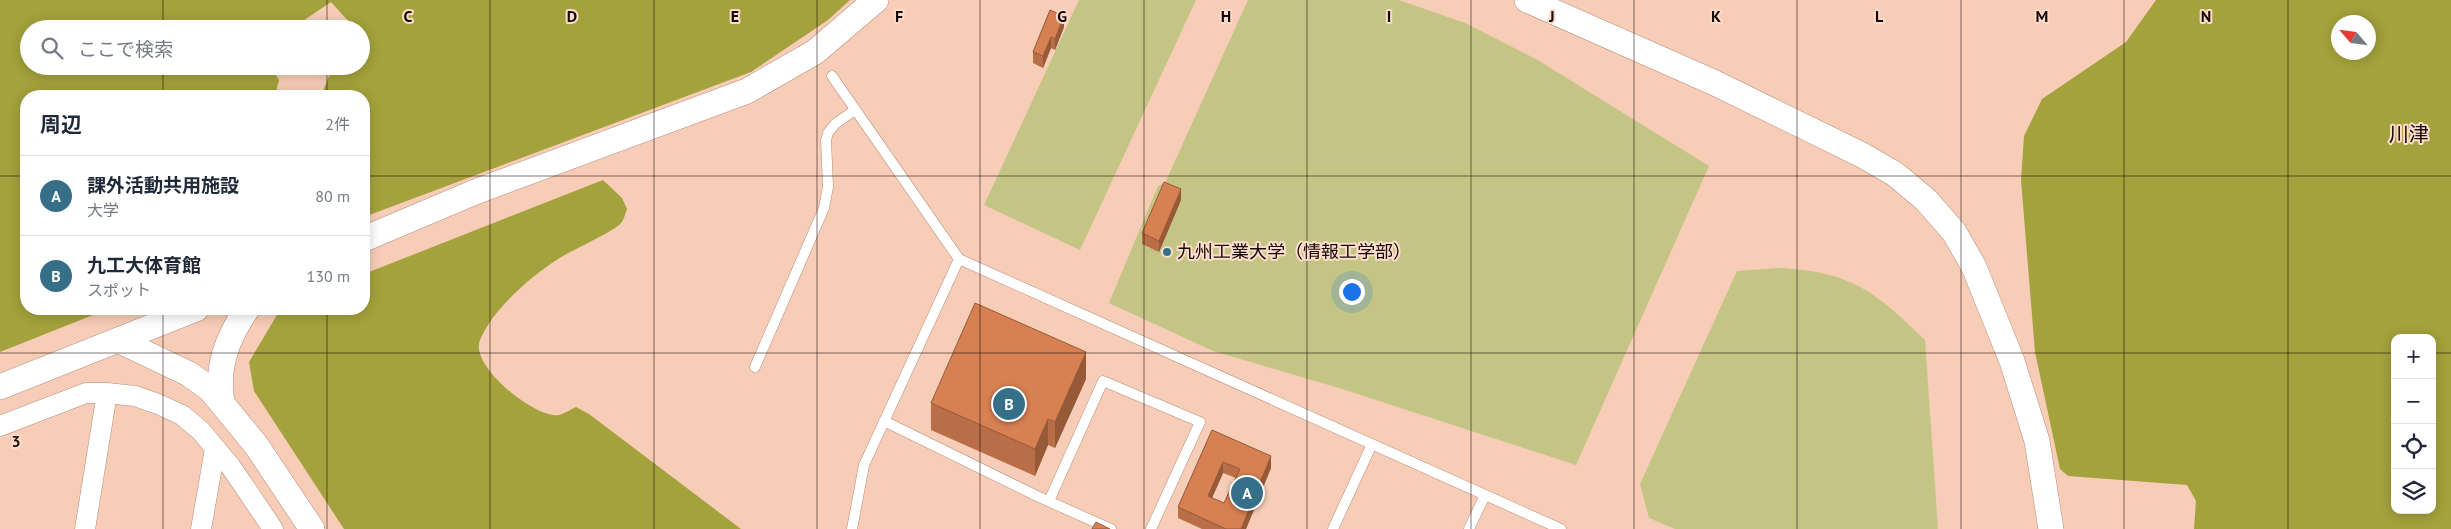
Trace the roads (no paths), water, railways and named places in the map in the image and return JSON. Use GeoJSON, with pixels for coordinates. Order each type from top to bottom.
{"type":"FeatureCollection","features":[{"type":"Feature","properties":{"kind":"street"},"geometry":{"type":"LineString","coordinates":[[370,236],[475,192],[747,92],[815,52],[876,0]]}},
{"type":"Feature","properties":{"kind":"street"},"geometry":{"type":"LineString","coordinates":[[1527,0],[1715,83],[1862,155],[1895,174],[1926,200],[1954,232],[1974,267],[2012,360],[2037,440],[2051,529]]}},
{"type":"Feature","properties":{"kind":"street"},"geometry":{"type":"LineString","coordinates":[[0,387],[181,315]]}},
{"type":"Feature","properties":{"kind":"street"},"geometry":{"type":"LineString","coordinates":[[222,402],[219,384],[222,359],[237,323],[243,315]]}},
{"type":"Feature","properties":{"kind":"street"},"geometry":{"type":"LineString","coordinates":[[118,340],[189,374],[210,389],[256,445],[312,529]]}},
{"type":"Feature","properties":{"kind":"street"},"geometry":{"type":"LineString","coordinates":[[0,426],[86,394],[107,393],[135,396],[182,415],[201,431],[231,467],[273,529]]}},
{"type":"Feature","properties":{"kind":"street"},"geometry":{"type":"LineString","coordinates":[[85,529],[107,393]]}},
{"type":"Feature","properties":{"kind":"street"},"geometry":{"type":"LineString","coordinates":[[201,529],[215,449]]}},
{"type":"Feature","properties":{"kind":"lane"},"geometry":{"type":"LineString","coordinates":[[832,76],[959,259],[1561,529]]}},
{"type":"Feature","properties":{"kind":"lane"},"geometry":{"type":"LineString","coordinates":[[755,367],[824,208],[828,187],[826,140],[828,133],[855,110]]}},
{"type":"Feature","properties":{"kind":"lane"},"geometry":{"type":"LineString","coordinates":[[852,529],[864,465],[959,259]]}},
{"type":"Feature","properties":{"kind":"lane"},"geometry":{"type":"LineString","coordinates":[[1049,501],[1103,381],[1200,422],[1151,529]]}},
{"type":"Feature","properties":{"kind":"lane"},"geometry":{"type":"LineString","coordinates":[[884,422],[1111,529]]}},
{"type":"Feature","properties":{"kind":"lane"},"geometry":{"type":"LineString","coordinates":[[1333,529],[1372,444]]}},
{"type":"Feature","properties":{"kind":"lane"},"geometry":{"type":"LineString","coordinates":[[1469,529],[1485,495]]}},
{"type":"Feature","properties":{"kind":"place","name":"九州工業大学（情報工学部）"},"geometry":{"type":"Point","coordinates":[1167,252]}},
{"type":"Feature","properties":{"kind":"place","name":"九工大体育館"},"geometry":{"type":"Point","coordinates":[1009,404]}},
{"type":"Feature","properties":{"kind":"place","name":"課外活動共用施設"},"geometry":{"type":"Point","coordinates":[1247,493]}},
{"type":"Feature","properties":{"kind":"district","name":"川津"},"geometry":{"type":"Point","coordinates":[2409,134]}}]}
